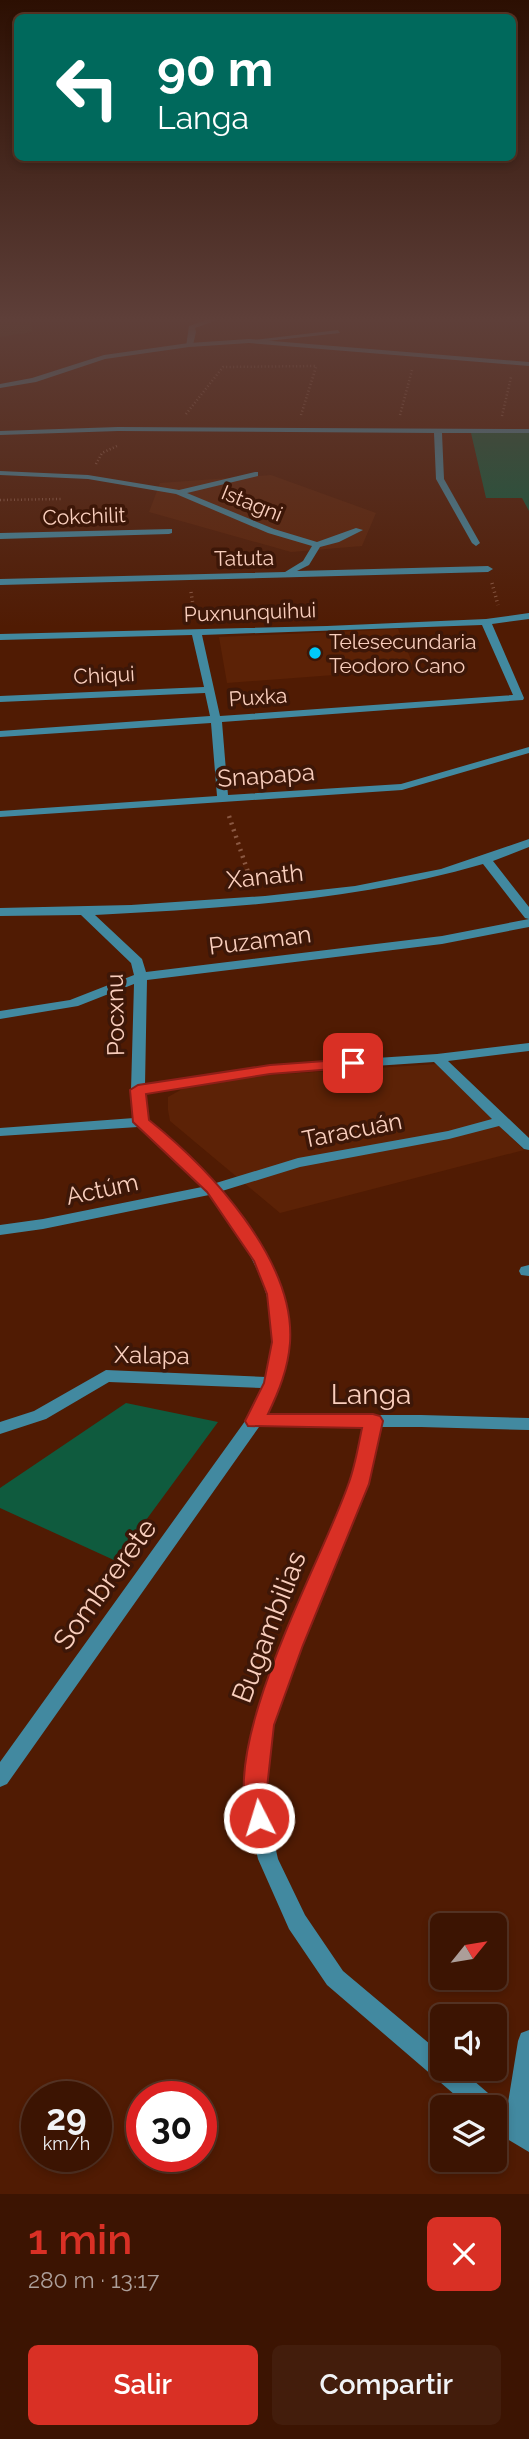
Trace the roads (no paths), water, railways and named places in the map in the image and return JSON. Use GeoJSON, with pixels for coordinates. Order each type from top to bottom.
{"type":"FeatureCollection","features":[{"type":"Feature","properties":{"kind":"street"},"geometry":{"type":"LineString","coordinates":[[0,433],[118,429],[529,431]]}},
{"type":"Feature","properties":{"kind":"street"},"geometry":{"type":"LineString","coordinates":[[438,430],[440,479],[476,543]]}},
{"type":"Feature","properties":{"kind":"street","name":"Istagni"},"geometry":{"type":"LineString","coordinates":[[0,473],[88,477],[178,492],[271,531],[317,545]]}},
{"type":"Feature","properties":{"kind":"street"},"geometry":{"type":"LineString","coordinates":[[178,492],[255,474]]}},
{"type":"Feature","properties":{"kind":"street"},"geometry":{"type":"LineString","coordinates":[[282,574],[306,563],[317,545],[359,530]]}},
{"type":"Feature","properties":{"kind":"street","name":"Cokchilit"},"geometry":{"type":"LineString","coordinates":[[0,536],[169,531]]}},
{"type":"Feature","properties":{"kind":"street","name":"Tatuta"},"geometry":{"type":"LineString","coordinates":[[0,582],[488,569]]}},
{"type":"Feature","properties":{"kind":"street","name":"Puxnunquihui"},"geometry":{"type":"LineString","coordinates":[[0,637],[197,634],[486,622],[529,616]]}},
{"type":"Feature","properties":{"kind":"street","name":"Puxka"},"geometry":{"type":"LineString","coordinates":[[0,734],[519,698],[486,622]]}},
{"type":"Feature","properties":{"kind":"street"},"geometry":{"type":"LineString","coordinates":[[197,634],[216,719],[223,799]]}},
{"type":"Feature","properties":{"kind":"street","name":"Chiqui"},"geometry":{"type":"LineString","coordinates":[[0,699],[209,690]]}},
{"type":"Feature","properties":{"kind":"street","name":"Snapapa"},"geometry":{"type":"LineString","coordinates":[[0,814],[402,787],[529,750]]}},
{"type":"Feature","properties":{"kind":"street","name":"Xanath"},"geometry":{"type":"LineString","coordinates":[[0,912],[85,912],[258,901],[381,883],[487,861],[529,844]]}},
{"type":"Feature","properties":{"kind":"street"},"geometry":{"type":"LineString","coordinates":[[487,861],[529,915]]}},
{"type":"Feature","properties":{"kind":"street","name":"Pocxnu"},"geometry":{"type":"LineString","coordinates":[[85,912],[137,962],[141,977],[138,1090],[141,1122]]}},
{"type":"Feature","properties":{"kind":"street","name":"Puzaman"},"geometry":{"type":"LineString","coordinates":[[0,1015],[73,1003],[141,977],[442,940],[529,923]]}},
{"type":"Feature","properties":{"kind":"street"},"geometry":{"type":"LineString","coordinates":[[138,1090],[270,1069],[437,1058],[529,1047]]}},
{"type":"Feature","properties":{"kind":"street"},"geometry":{"type":"LineString","coordinates":[[437,1058],[529,1146]]}},
{"type":"Feature","properties":{"kind":"street","name":"Taracuán"},"geometry":{"type":"LineString","coordinates":[[213,1189],[298,1163],[450,1135],[500,1121]]}},
{"type":"Feature","properties":{"kind":"street"},"geometry":{"type":"LineString","coordinates":[[0,1132],[141,1122],[170,1145],[213,1189],[262,1261],[276,1294],[281,1342],[273,1383],[254,1421]]}},
{"type":"Feature","properties":{"kind":"street","name":"Actúm"},"geometry":{"type":"LineString","coordinates":[[0,1230],[43,1224],[213,1189]]}},
{"type":"Feature","properties":{"kind":"street","name":"Xalapa"},"geometry":{"type":"LineString","coordinates":[[0,1428],[40,1415],[106,1376],[273,1383]]}},
{"type":"Feature","properties":{"kind":"street","name":"Langa"},"geometry":{"type":"LineString","coordinates":[[254,1421],[529,1424]]}},
{"type":"Feature","properties":{"kind":"street","name":"Sombrerete"},"geometry":{"type":"LineString","coordinates":[[0,1778],[254,1421]]}},
{"type":"Feature","properties":{"kind":"street","name":"Bugambilias"},"geometry":{"type":"LineString","coordinates":[[373,1421],[359,1484],[292,1645],[263,1725],[254,1797],[268,1859],[296,1922],[335,1978],[473,2095]]}},
{"type":"Feature","properties":{"kind":"street"},"geometry":{"type":"LineString","coordinates":[[522,2136],[529,2041]]}},
{"type":"Feature","properties":{"kind":"street"},"geometry":{"type":"LineString","coordinates":[[507,2124],[522,2136]]}},
{"type":"Feature","properties":{"kind":"place","name":"Telesecundaria Teodoro Cano"},"geometry":{"type":"Point","coordinates":[315,653]}}]}
